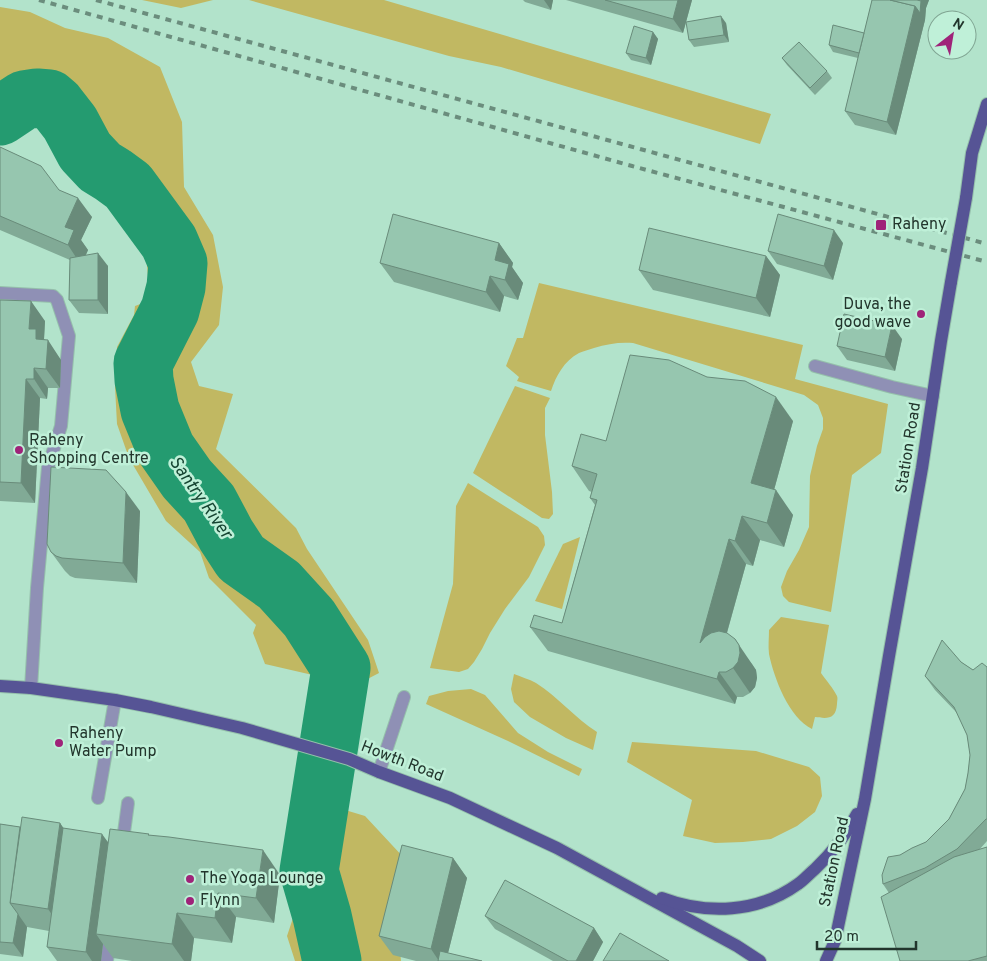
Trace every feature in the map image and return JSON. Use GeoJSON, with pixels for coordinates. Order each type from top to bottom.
{"type":"FeatureCollection","features":[{"type":"Feature","properties":{"kind":"main road","name":"Station Road"},"geometry":{"type":"LineString","coordinates":[[826,961],[835,941],[865,799],[922,468],[972,153],[987,104]]}},
{"type":"Feature","properties":{"kind":"main road","name":"Howth Road"},"geometry":{"type":"LineString","coordinates":[[0,686],[30,688],[150,707],[242,728],[349,759],[450,798],[557,848],[760,961]]}},
{"type":"Feature","properties":{"kind":"main road","name":"Station Road"},"geometry":{"type":"LineString","coordinates":[[622,884],[678,904],[712,909],[746,906],[769,900],[798,884],[824,860],[850,828],[865,799]]}},
{"type":"Feature","properties":{"kind":"lane"},"geometry":{"type":"LineString","coordinates":[[0,293],[53,296],[57,300],[69,336],[62,426],[48,467],[30,688]]}},
{"type":"Feature","properties":{"kind":"lane"},"geometry":{"type":"LineString","coordinates":[[815,366],[933,396]]}},
{"type":"Feature","properties":{"kind":"lane"},"geometry":{"type":"LineString","coordinates":[[379,772],[404,697]]}},
{"type":"Feature","properties":{"kind":"lane"},"geometry":{"type":"LineString","coordinates":[[98,798],[114,700]]}},
{"type":"Feature","properties":{"kind":"lane"},"geometry":{"type":"LineString","coordinates":[[120,862],[128,803]]}},
{"type":"Feature","properties":{"kind":"lane"},"geometry":{"type":"LineString","coordinates":[[107,961],[112,922]]}},
{"type":"Feature","properties":{"kind":"shaded area"},"geometry":{"type":"Polygon","coordinates":[[[142,0],[213,0],[181,8],[142,0]]]}},
{"type":"Feature","properties":{"kind":"shaded area"},"geometry":{"type":"Polygon","coordinates":[[[249,0],[384,0],[771,114],[760,144],[501,67],[449,56],[249,0]]]}},
{"type":"Feature","properties":{"kind":"shaded area"},"geometry":{"type":"Polygon","coordinates":[[[0,7],[30,12],[65,28],[108,38],[160,67],[182,122],[184,187],[213,235],[223,287],[219,325],[191,362],[199,386],[233,394],[216,449],[296,528],[307,549],[368,640],[379,673],[356,685],[265,664],[253,633],[256,625],[209,578],[200,552],[166,521],[129,458],[117,424],[115,387],[117,347],[134,315],[135,306],[143,303],[149,288],[146,254],[151,239],[149,200],[129,182],[115,164],[97,154],[78,120],[56,115],[41,108],[27,112],[0,129],[0,7]]]}},
{"type":"Feature","properties":{"kind":"shaded area"},"geometry":{"type":"Polygon","coordinates":[[[539,283],[803,345],[795,379],[888,404],[881,453],[852,475],[831,612],[789,602],[783,596],[781,587],[809,527],[810,476],[823,429],[823,418],[818,405],[804,395],[633,343],[608,344],[579,353],[561,369],[551,391],[517,381],[519,377],[506,366],[517,338],[523,338],[539,283]]]}},
{"type":"Feature","properties":{"kind":"shaded area"},"geometry":{"type":"Polygon","coordinates":[[[515,386],[550,398],[545,408],[545,435],[553,514],[549,519],[542,518],[473,473],[515,386]]]}},
{"type":"Feature","properties":{"kind":"shaded area"},"geometry":{"type":"Polygon","coordinates":[[[468,483],[538,527],[544,536],[545,545],[529,577],[505,609],[474,662],[468,669],[459,672],[430,668],[453,584],[456,506],[468,483]]]}},
{"type":"Feature","properties":{"kind":"shaded area"},"geometry":{"type":"Polygon","coordinates":[[[580,537],[562,609],[535,601],[563,544],[580,537]]]}},
{"type":"Feature","properties":{"kind":"shaded area"},"geometry":{"type":"Polygon","coordinates":[[[781,617],[829,625],[821,673],[837,696],[836,709],[835,713],[830,717],[815,717],[812,729],[796,716],[790,707],[771,664],[769,630],[781,617]]]}},
{"type":"Feature","properties":{"kind":"shaded area"},"geometry":{"type":"Polygon","coordinates":[[[514,674],[544,689],[597,732],[593,750],[566,738],[530,717],[514,702],[511,689],[514,674]]]}},
{"type":"Feature","properties":{"kind":"shaded area"},"geometry":{"type":"Polygon","coordinates":[[[471,689],[485,695],[518,733],[548,752],[582,769],[579,776],[426,704],[429,696],[448,691],[471,689]]]}},
{"type":"Feature","properties":{"kind":"shaded area"},"geometry":{"type":"Polygon","coordinates":[[[632,742],[756,751],[809,767],[820,777],[822,796],[815,812],[797,826],[771,839],[715,843],[683,836],[692,800],[627,762],[632,742]]]}},
{"type":"Feature","properties":{"kind":"shaded area"},"geometry":{"type":"Polygon","coordinates":[[[302,797],[365,816],[405,859],[396,905],[401,961],[295,961],[287,936],[296,909],[285,855],[292,808],[302,797]]]}},
{"type":"Feature","properties":{"kind":"building"},"geometry":{"type":"Polygon","coordinates":[[[605,0],[678,0],[673,19],[605,0]]]}},
{"type":"Feature","properties":{"kind":"building"},"geometry":{"type":"Polygon","coordinates":[[[872,0],[890,0],[915,6],[887,122],[845,111],[872,0]]]}},
{"type":"Feature","properties":{"kind":"building"},"geometry":{"type":"Polygon","coordinates":[[[890,0],[921,1],[920,13],[915,6],[890,0]]]}},
{"type":"Feature","properties":{"kind":"building"},"geometry":{"type":"Polygon","coordinates":[[[721,16],[724,35],[689,40],[686,22],[721,16]]]}},
{"type":"Feature","properties":{"kind":"building"},"geometry":{"type":"Polygon","coordinates":[[[833,25],[864,33],[859,53],[829,45],[833,25]]]}},
{"type":"Feature","properties":{"kind":"building"},"geometry":{"type":"Polygon","coordinates":[[[634,26],[653,32],[646,58],[626,53],[634,26]]]}},
{"type":"Feature","properties":{"kind":"building"},"geometry":{"type":"Polygon","coordinates":[[[799,42],[827,71],[810,88],[782,58],[799,42]]]}},
{"type":"Feature","properties":{"kind":"building"},"geometry":{"type":"Polygon","coordinates":[[[0,147],[41,166],[59,190],[78,198],[65,227],[74,230],[68,245],[0,216],[0,147]]]}},
{"type":"Feature","properties":{"kind":"building"},"geometry":{"type":"Polygon","coordinates":[[[393,214],[499,243],[495,260],[509,264],[505,280],[490,276],[486,292],[380,263],[393,214]]]}},
{"type":"Feature","properties":{"kind":"building"},"geometry":{"type":"Polygon","coordinates":[[[778,214],[834,230],[824,266],[768,251],[778,214]]]}},
{"type":"Feature","properties":{"kind":"building"},"geometry":{"type":"Polygon","coordinates":[[[649,228],[766,256],[756,298],[639,270],[649,228]]]}},
{"type":"Feature","properties":{"kind":"building"},"geometry":{"type":"Polygon","coordinates":[[[98,253],[98,300],[69,300],[70,258],[98,253]]]}},
{"type":"Feature","properties":{"kind":"building","name":"Raheny Shopping Centre"},"geometry":{"type":"Polygon","coordinates":[[[0,300],[31,301],[29,329],[36,329],[36,339],[48,340],[46,369],[34,368],[34,379],[26,379],[21,483],[0,482],[0,300]]]}},
{"type":"Feature","properties":{"kind":"building"},"geometry":{"type":"Polygon","coordinates":[[[844,314],[892,325],[885,357],[837,346],[844,314]]]}},
{"type":"Feature","properties":{"kind":"building"},"geometry":{"type":"Polygon","coordinates":[[[630,355],[669,360],[707,377],[745,381],[776,397],[751,483],[776,490],[767,523],[742,516],[735,541],[729,539],[700,643],[711,633],[719,631],[727,633],[739,645],[738,662],[726,672],[719,672],[717,679],[530,627],[534,615],[562,623],[597,500],[590,498],[597,474],[572,466],[581,434],[606,441],[630,355]]]}},
{"type":"Feature","properties":{"kind":"building"},"geometry":{"type":"Polygon","coordinates":[[[51,467],[106,470],[126,492],[123,563],[62,558],[51,552],[47,544],[51,467]]]}},
{"type":"Feature","properties":{"kind":"building"},"geometry":{"type":"Polygon","coordinates":[[[942,640],[961,662],[973,670],[982,663],[987,667],[987,819],[957,849],[925,868],[883,884],[882,875],[888,857],[900,855],[926,842],[949,819],[965,789],[970,755],[967,735],[954,707],[925,676],[942,640]]]}},
{"type":"Feature","properties":{"kind":"building"},"geometry":{"type":"Polygon","coordinates":[[[22,817],[60,823],[48,909],[10,903],[22,817]]]}},
{"type":"Feature","properties":{"kind":"building"},"geometry":{"type":"Polygon","coordinates":[[[0,824],[20,827],[10,903],[18,914],[13,943],[0,942],[0,824]]]}},
{"type":"Feature","properties":{"kind":"building"},"geometry":{"type":"Polygon","coordinates":[[[63,828],[102,834],[86,952],[47,947],[63,828]]]}},
{"type":"Feature","properties":{"kind":"building"},"geometry":{"type":"Polygon","coordinates":[[[110,829],[263,850],[256,898],[218,893],[215,918],[177,913],[172,944],[96,934],[110,829]]]}},
{"type":"Feature","properties":{"kind":"building"},"geometry":{"type":"Polygon","coordinates":[[[402,845],[453,858],[431,949],[379,936],[402,845]]]}},
{"type":"Feature","properties":{"kind":"building"},"geometry":{"type":"Polygon","coordinates":[[[987,847],[987,956],[968,961],[900,961],[881,897],[954,857],[987,847]]]}},
{"type":"Feature","properties":{"kind":"building"},"geometry":{"type":"Polygon","coordinates":[[[505,880],[594,928],[576,961],[568,961],[485,916],[505,880]]]}},
{"type":"Feature","properties":{"kind":"building"},"geometry":{"type":"Polygon","coordinates":[[[620,933],[669,961],[603,961],[620,933]]]}},
{"type":"Feature","properties":{"kind":"building"},"geometry":{"type":"Polygon","coordinates":[[[440,951],[482,961],[438,961],[440,951]]]}},
{"type":"Feature","properties":{"kind":"waterway","name":"Santry River"},"geometry":{"type":"LineString","coordinates":[[0,116],[24,100],[49,99],[70,123],[85,151],[100,167],[128,186],[169,242],[178,263],[176,287],[170,310],[143,363],[144,380],[150,410],[166,449],[187,479],[209,503],[241,558],[279,585],[309,618],[341,668],[309,871],[332,961]]}},
{"type":"Feature","properties":{"kind":"railway"},"geometry":{"type":"LineString","coordinates":[[39,0],[632,166],[987,262]]}},
{"type":"Feature","properties":{"kind":"railway"},"geometry":{"type":"LineString","coordinates":[[96,0],[987,244]]}},
{"type":"Feature","properties":{"kind":"place","name":"Raheny"},"geometry":{"type":"Point","coordinates":[881,225]}},
{"type":"Feature","properties":{"kind":"place","name":"Duva, the good wave"},"geometry":{"type":"Point","coordinates":[921,314]}},
{"type":"Feature","properties":{"kind":"place","name":"Raheny Shopping Centre"},"geometry":{"type":"Point","coordinates":[19,450]}},
{"type":"Feature","properties":{"kind":"place","name":"Raheny Water Pump"},"geometry":{"type":"Point","coordinates":[59,743]}},
{"type":"Feature","properties":{"kind":"place","name":"The Yoga Lounge"},"geometry":{"type":"Point","coordinates":[190,879]}},
{"type":"Feature","properties":{"kind":"place","name":"Flynn"},"geometry":{"type":"Point","coordinates":[190,901]}}]}
